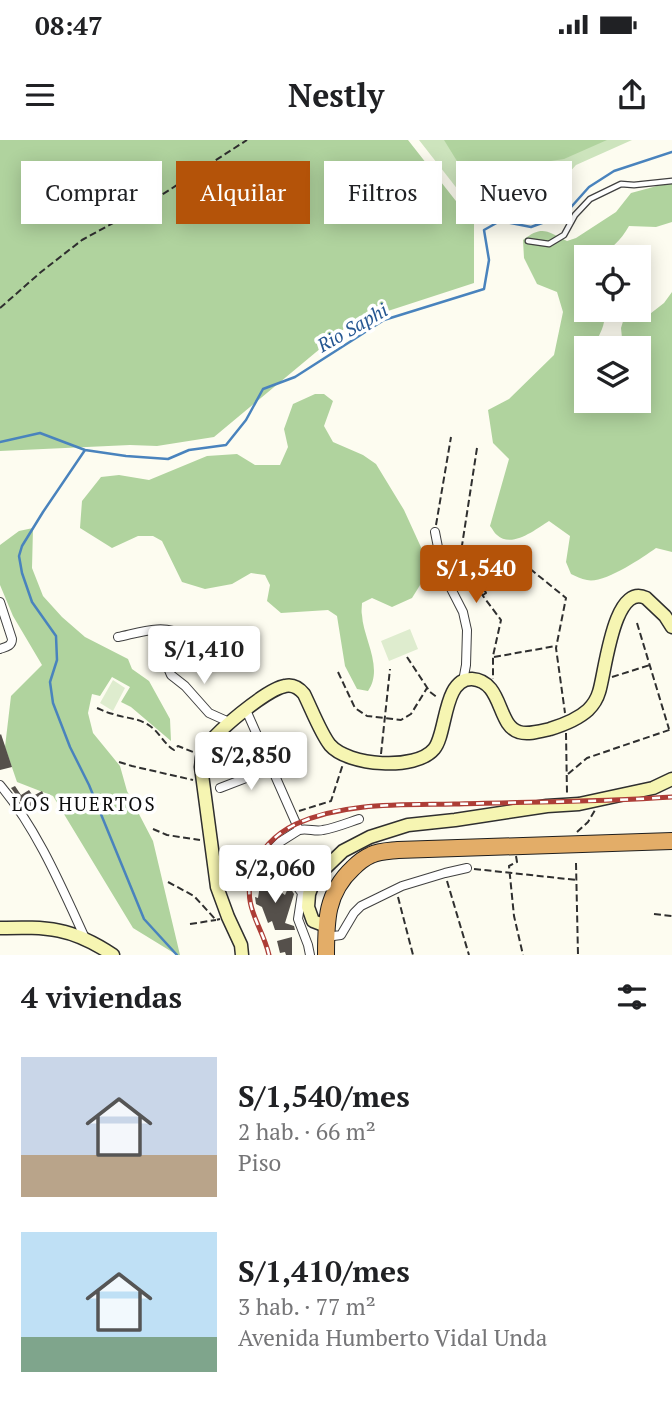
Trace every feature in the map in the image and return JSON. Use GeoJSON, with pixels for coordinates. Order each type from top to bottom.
{"type":"FeatureCollection","features":[{"type":"Feature","properties":{"kind":"highway"},"geometry":{"type":"LineString","coordinates":[[326,955],[331,898],[356,864],[370,855],[398,849],[672,841]]}},
{"type":"Feature","properties":{"kind":"main road"},"geometry":{"type":"LineString","coordinates":[[242,955],[241,944],[222,918],[203,782],[204,750],[229,722],[268,693],[289,685],[299,688],[304,694],[329,745],[345,757],[372,762],[416,760],[432,752],[437,745],[448,704],[463,681],[469,679],[486,685],[499,702],[509,725],[518,732],[536,732],[566,723],[590,708],[599,692],[611,637],[620,614],[632,598],[642,595],[665,616],[672,627]]}},
{"type":"Feature","properties":{"kind":"main road"},"geometry":{"type":"LineString","coordinates":[[326,932],[313,921],[308,907],[307,890],[315,878],[343,851],[370,837],[408,825],[579,804],[653,788],[672,779]]}},
{"type":"Feature","properties":{"kind":"main road"},"geometry":{"type":"LineString","coordinates":[[0,928],[41,927],[62,930],[85,938],[113,955]]}},
{"type":"Feature","properties":{"kind":"street"},"geometry":{"type":"LineString","coordinates":[[435,533],[443,573],[463,612],[467,630],[463,681]]}},
{"type":"Feature","properties":{"kind":"street"},"geometry":{"type":"LineString","coordinates":[[0,602],[12,642],[0,649]]}},
{"type":"Feature","properties":{"kind":"street"},"geometry":{"type":"LineString","coordinates":[[118,637],[158,630],[182,635],[168,652],[165,661],[171,675],[208,713],[229,722]]}},
{"type":"Feature","properties":{"kind":"street"},"geometry":{"type":"LineString","coordinates":[[246,710],[299,831]]}},
{"type":"Feature","properties":{"kind":"street"},"geometry":{"type":"LineString","coordinates":[[214,763],[261,743]]}},
{"type":"Feature","properties":{"kind":"street"},"geometry":{"type":"LineString","coordinates":[[220,788],[272,768]]}},
{"type":"Feature","properties":{"kind":"street"},"geometry":{"type":"LineString","coordinates":[[0,785],[55,872],[85,938]]}},
{"type":"Feature","properties":{"kind":"street"},"geometry":{"type":"LineString","coordinates":[[310,955],[298,919],[307,890],[271,852],[280,842],[299,831],[319,831],[359,819]]}},
{"type":"Feature","properties":{"kind":"street"},"geometry":{"type":"LineString","coordinates":[[326,932],[341,936],[361,906],[402,886],[467,868]]}},
{"type":"Feature","properties":{"kind":"lane"},"geometry":{"type":"LineString","coordinates":[[528,241],[549,244],[564,235],[575,215],[590,199],[621,184],[672,181]]}},
{"type":"Feature","properties":{"kind":"path"},"geometry":{"type":"LineString","coordinates":[[0,308],[82,240],[146,205],[247,140]]}},
{"type":"Feature","properties":{"kind":"path"},"geometry":{"type":"LineString","coordinates":[[435,533],[451,437]]}},
{"type":"Feature","properties":{"kind":"path"},"geometry":{"type":"LineString","coordinates":[[477,448],[459,565],[464,585],[477,588],[501,620],[493,658],[494,694]]}},
{"type":"Feature","properties":{"kind":"path"},"geometry":{"type":"LineString","coordinates":[[483,596],[486,593],[482,587],[490,590],[488,584],[493,586],[529,568],[566,598],[556,646],[566,723],[567,799]]}},
{"type":"Feature","properties":{"kind":"path"},"geometry":{"type":"LineString","coordinates":[[567,775],[587,758],[671,729],[637,623]]}},
{"type":"Feature","properties":{"kind":"path"},"geometry":{"type":"LineString","coordinates":[[493,658],[556,646]]}},
{"type":"Feature","properties":{"kind":"path"},"geometry":{"type":"LineString","coordinates":[[407,657],[430,692],[448,704]]}},
{"type":"Feature","properties":{"kind":"path"},"geometry":{"type":"LineString","coordinates":[[599,692],[604,692],[613,677],[650,665]]}},
{"type":"Feature","properties":{"kind":"path"},"geometry":{"type":"LineString","coordinates":[[381,762],[390,669]]}},
{"type":"Feature","properties":{"kind":"path"},"geometry":{"type":"LineString","coordinates":[[338,672],[355,708],[367,716],[401,720],[411,714],[428,688]]}},
{"type":"Feature","properties":{"kind":"path"},"geometry":{"type":"LineString","coordinates":[[97,708],[114,715],[131,717],[150,726],[164,739],[167,746],[174,750],[178,746],[202,756]]}},
{"type":"Feature","properties":{"kind":"path"},"geometry":{"type":"LineString","coordinates":[[292,813],[331,800],[345,757]]}},
{"type":"Feature","properties":{"kind":"path"},"geometry":{"type":"LineString","coordinates":[[119,762],[203,782]]}},
{"type":"Feature","properties":{"kind":"path"},"geometry":{"type":"LineString","coordinates":[[563,844],[569,836],[581,830],[597,807]]}},
{"type":"Feature","properties":{"kind":"path"},"geometry":{"type":"LineString","coordinates":[[153,830],[167,835],[212,842]]}},
{"type":"Feature","properties":{"kind":"path"},"geometry":{"type":"LineString","coordinates":[[515,845],[517,862],[509,866],[514,916],[523,955]]}},
{"type":"Feature","properties":{"kind":"path"},"geometry":{"type":"LineString","coordinates":[[576,863],[578,955]]}},
{"type":"Feature","properties":{"kind":"path"},"geometry":{"type":"LineString","coordinates":[[467,868],[577,880]]}},
{"type":"Feature","properties":{"kind":"path"},"geometry":{"type":"LineString","coordinates":[[445,873],[469,955]]}},
{"type":"Feature","properties":{"kind":"path"},"geometry":{"type":"LineString","coordinates":[[168,882],[194,896],[222,918]]}},
{"type":"Feature","properties":{"kind":"path"},"geometry":{"type":"LineString","coordinates":[[402,886],[397,898],[412,955]]}},
{"type":"Feature","properties":{"kind":"path"},"geometry":{"type":"LineString","coordinates":[[654,914],[672,916]]}},
{"type":"Feature","properties":{"kind":"path"},"geometry":{"type":"LineString","coordinates":[[190,924],[222,918]]}},
{"type":"Feature","properties":{"kind":"green space"},"geometry":{"type":"Polygon","coordinates":[[[0,140],[408,140],[424,161],[324,161],[324,224],[442,224],[442,183],[456,201],[456,224],[474,224],[474,283],[351,323],[214,437],[157,446],[0,451],[0,140]]]}},
{"type":"Feature","properties":{"kind":"green space"},"geometry":{"type":"Polygon","coordinates":[[[419,140],[632,140],[576,165],[572,169],[572,161],[456,161],[456,187],[442,169],[442,161],[435,161],[419,140]]]}},
{"type":"Feature","properties":{"kind":"green space"},"geometry":{"type":"Polygon","coordinates":[[[444,140],[607,140],[564,159],[551,161],[457,161],[444,140]]]}},
{"type":"Feature","properties":{"kind":"green space"},"geometry":{"type":"Polygon","coordinates":[[[672,184],[672,222],[656,227],[629,226],[614,245],[574,245],[574,322],[604,322],[599,336],[574,336],[574,413],[651,413],[651,336],[622,336],[621,328],[623,322],[651,322],[651,313],[672,292],[672,552],[656,548],[613,574],[587,580],[571,574],[566,562],[570,536],[549,521],[531,533],[510,540],[497,535],[490,526],[509,459],[493,443],[488,410],[509,399],[554,355],[563,312],[557,292],[537,284],[524,258],[523,240],[540,231],[549,232],[567,241],[576,238],[616,212],[631,193],[672,184]]]}},
{"type":"Feature","properties":{"kind":"green space"},"geometry":{"type":"Polygon","coordinates":[[[315,394],[324,394],[333,401],[324,426],[333,442],[376,464],[404,510],[425,556],[422,582],[412,598],[392,607],[372,598],[362,603],[363,624],[374,673],[368,691],[357,689],[345,666],[337,616],[328,610],[281,613],[267,601],[270,585],[265,575],[251,573],[232,584],[205,589],[182,582],[162,541],[153,536],[138,536],[112,548],[80,528],[82,501],[101,477],[119,475],[149,480],[207,456],[237,454],[255,465],[280,465],[288,447],[284,429],[293,404],[315,394]]]}},
{"type":"Feature","properties":{"kind":"green space"},"geometry":{"type":"Polygon","coordinates":[[[33,528],[32,568],[43,596],[85,637],[128,659],[132,669],[149,681],[170,719],[171,741],[131,707],[121,702],[130,687],[112,677],[100,696],[92,694],[88,713],[93,733],[120,766],[127,791],[153,841],[180,955],[133,928],[53,796],[17,782],[5,747],[11,696],[42,665],[13,616],[0,585],[0,545],[19,531],[33,528]]]}},
{"type":"Feature","properties":{"kind":"green space"},"geometry":{"type":"Polygon","coordinates":[[[410,629],[418,649],[389,661],[381,641],[410,629]]]}},
{"type":"Feature","properties":{"kind":"green space"},"geometry":{"type":"Polygon","coordinates":[[[113,680],[125,688],[113,711],[100,703],[113,680]]]}},
{"type":"Feature","properties":{"kind":"building"},"geometry":{"type":"Polygon","coordinates":[[[0,735],[12,767],[0,770],[0,735]]]}},
{"type":"Feature","properties":{"kind":"building"},"geometry":{"type":"Polygon","coordinates":[[[15,786],[21,795],[29,790],[33,796],[42,791],[46,799],[27,810],[11,788],[15,786]]]}},
{"type":"Feature","properties":{"kind":"building"},"geometry":{"type":"Polygon","coordinates":[[[261,878],[285,895],[289,886],[294,894],[285,923],[294,926],[295,930],[275,930],[272,921],[268,923],[262,907],[256,904],[255,897],[258,898],[261,878]]]}},
{"type":"Feature","properties":{"kind":"building"},"geometry":{"type":"Polygon","coordinates":[[[292,937],[292,955],[280,953],[277,941],[292,937]]]}},
{"type":"Feature","properties":{"kind":"waterway","name":"Rio Saphi"},"geometry":{"type":"LineString","coordinates":[[0,442],[40,433],[85,450],[168,459],[189,450],[226,445],[246,420],[263,389],[295,377],[384,320],[484,289],[489,260],[484,230],[500,221],[531,227],[564,215],[589,187],[614,171],[672,152]]}},
{"type":"Feature","properties":{"kind":"waterway"},"geometry":{"type":"LineString","coordinates":[[85,450],[22,546],[19,556],[22,573],[32,602],[56,636],[57,660],[50,682],[53,703],[70,747],[89,785],[144,919],[177,955]]}},
{"type":"Feature","properties":{"kind":"railway"},"geometry":{"type":"LineString","coordinates":[[269,955],[251,906],[249,896],[252,874],[263,851],[274,838],[296,824],[334,812],[374,806],[672,797]]}},
{"type":"Feature","properties":{"kind":"district","name":"LOS HUERTOS"},"geometry":{"type":"Point","coordinates":[84,803]}}]}
